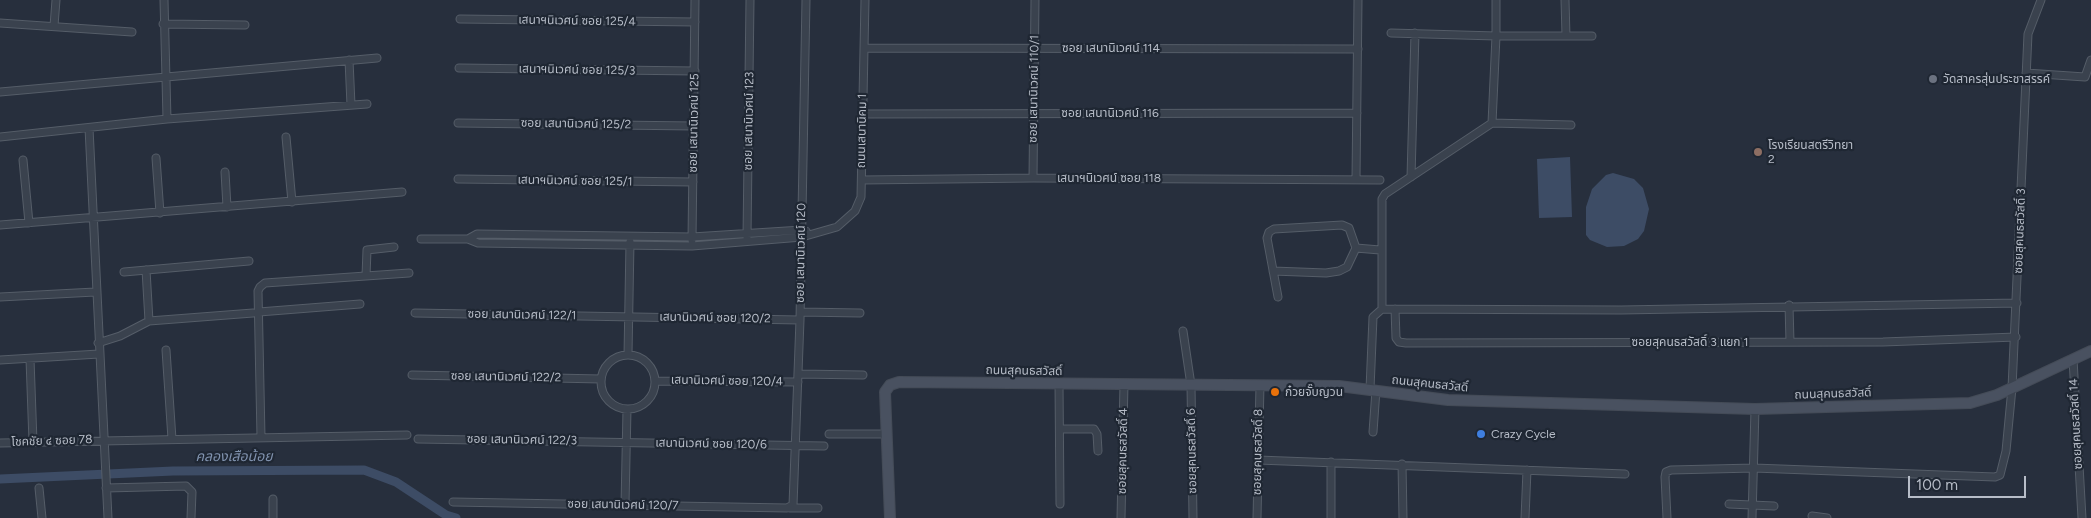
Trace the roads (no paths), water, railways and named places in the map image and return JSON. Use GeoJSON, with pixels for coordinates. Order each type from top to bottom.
{"type":"FeatureCollection","features":[{"type":"Feature","properties":{"kind":"main road","name":"ถนนสุคนธสวัสดิ์"},"geometry":{"type":"LineString","coordinates":[[890,516],[886,392],[894,382],[1373,389],[1448,400],[1755,409],[1970,403],[1984,400],[2012,388],[2091,351]]}},
{"type":"Feature","properties":{"kind":"street"},"geometry":{"type":"LineString","coordinates":[[54,26],[56,0]]}},
{"type":"Feature","properties":{"kind":"street"},"geometry":{"type":"LineString","coordinates":[[164,0],[163,24],[167,119]]}},
{"type":"Feature","properties":{"kind":"street","name":"ซอย เสนานิเวศน์ 125"},"geometry":{"type":"LineString","coordinates":[[692,246],[695,0]]}},
{"type":"Feature","properties":{"kind":"street","name":"ซอย เสนานิเวศน์ 123"},"geometry":{"type":"LineString","coordinates":[[747,242],[750,0]]}},
{"type":"Feature","properties":{"kind":"street","name":"ซอย เสนานิเวศน์ 120"},"geometry":{"type":"LineString","coordinates":[[790,507],[796,446],[799,374],[806,0]]}},
{"type":"Feature","properties":{"kind":"street","name":"ถนนเสนานิคม 1"},"geometry":{"type":"LineString","coordinates":[[468,239],[477,234],[692,237],[747,234],[813,234],[837,227],[860,204],[865,0]]}},
{"type":"Feature","properties":{"kind":"street","name":"ซอย เสนานิเวศน์ 110/1"},"geometry":{"type":"LineString","coordinates":[[1033,178],[1035,0]]}},
{"type":"Feature","properties":{"kind":"street"},"geometry":{"type":"LineString","coordinates":[[1356,179],[1358,0]]}},
{"type":"Feature","properties":{"kind":"street"},"geometry":{"type":"LineString","coordinates":[[1492,123],[1496,0]]}},
{"type":"Feature","properties":{"kind":"street"},"geometry":{"type":"LineString","coordinates":[[1565,0],[1566,36]]}},
{"type":"Feature","properties":{"kind":"street","name":"ซอยสุคนธสวัสดิ์ 3"},"geometry":{"type":"LineString","coordinates":[[1667,518],[1666,472],[1671,470],[1754,468],[1994,477],[2000,475],[2012,388],[2016,337],[2028,34],[2041,0]]}},
{"type":"Feature","properties":{"kind":"street","name":"เสนาฯนิเวศน์ ซอย 125/4"},"geometry":{"type":"LineString","coordinates":[[460,19],[695,22]]}},
{"type":"Feature","properties":{"kind":"street"},"geometry":{"type":"LineString","coordinates":[[0,23],[132,32]]}},
{"type":"Feature","properties":{"kind":"street"},"geometry":{"type":"LineString","coordinates":[[163,24],[245,25]]}},
{"type":"Feature","properties":{"kind":"street"},"geometry":{"type":"LineString","coordinates":[[1391,33],[1592,36]]}},
{"type":"Feature","properties":{"kind":"street"},"geometry":{"type":"LineString","coordinates":[[1411,177],[1415,34]]}},
{"type":"Feature","properties":{"kind":"street","name":"ซอย เสนานิเวศน์ 114"},"geometry":{"type":"LineString","coordinates":[[864,48],[1358,50]]}},
{"type":"Feature","properties":{"kind":"street"},"geometry":{"type":"LineString","coordinates":[[0,92],[377,58]]}},
{"type":"Feature","properties":{"kind":"street"},"geometry":{"type":"LineString","coordinates":[[349,60],[351,105]]}},
{"type":"Feature","properties":{"kind":"street"},"geometry":{"type":"LineString","coordinates":[[2026,73],[2085,77],[2091,60]]}},
{"type":"Feature","properties":{"kind":"street","name":"เสนาฯนิเวศน์ ซอย 125/3"},"geometry":{"type":"LineString","coordinates":[[459,68],[695,71]]}},
{"type":"Feature","properties":{"kind":"street"},"geometry":{"type":"LineString","coordinates":[[0,137],[167,119],[367,104]]}},
{"type":"Feature","properties":{"kind":"street","name":"ซอย เสนานิเวศน์ 116"},"geometry":{"type":"LineString","coordinates":[[862,114],[1034,112],[1357,113]]}},
{"type":"Feature","properties":{"kind":"street","name":"ซอย เสนานิเวศน์ 125/2"},"geometry":{"type":"LineString","coordinates":[[458,123],[694,126]]}},
{"type":"Feature","properties":{"kind":"street"},"geometry":{"type":"LineString","coordinates":[[1382,309],[1380,250],[1382,199],[1385,194],[1492,123],[1571,125]]}},
{"type":"Feature","properties":{"kind":"street"},"geometry":{"type":"LineString","coordinates":[[88,128],[108,518]]}},
{"type":"Feature","properties":{"kind":"street"},"geometry":{"type":"LineString","coordinates":[[286,138],[292,202]]}},
{"type":"Feature","properties":{"kind":"street"},"geometry":{"type":"LineString","coordinates":[[156,158],[160,213]]}},
{"type":"Feature","properties":{"kind":"street"},"geometry":{"type":"LineString","coordinates":[[23,160],[29,223]]}},
{"type":"Feature","properties":{"kind":"street"},"geometry":{"type":"LineString","coordinates":[[224,172],[227,207]]}},
{"type":"Feature","properties":{"kind":"street","name":"เสนาฯนิเวศน์ ซอย 118"},"geometry":{"type":"LineString","coordinates":[[862,180],[1033,178],[1380,180]]}},
{"type":"Feature","properties":{"kind":"street","name":"เสนาฯนิเวศน์ ซอย 125/1"},"geometry":{"type":"LineString","coordinates":[[458,179],[693,182]]}},
{"type":"Feature","properties":{"kind":"street"},"geometry":{"type":"LineString","coordinates":[[0,225],[402,192]]}},
{"type":"Feature","properties":{"kind":"street"},"geometry":{"type":"LineString","coordinates":[[1273,271],[1326,273],[1347,268],[1356,248],[1349,228],[1342,225],[1274,229],[1269,232],[1267,238],[1273,271],[1278,297]]}},
{"type":"Feature","properties":{"kind":"street","name":"ถนนเสนานิคม 1"},"geometry":{"type":"LineString","coordinates":[[421,239],[468,239],[478,243],[692,246],[747,242],[802,233]]}},
{"type":"Feature","properties":{"kind":"street"},"geometry":{"type":"LineString","coordinates":[[628,355],[630,236]]}},
{"type":"Feature","properties":{"kind":"street"},"geometry":{"type":"LineString","coordinates":[[366,276],[366,250],[370,248],[394,247]]}},
{"type":"Feature","properties":{"kind":"street"},"geometry":{"type":"LineString","coordinates":[[1356,248],[1380,250]]}},
{"type":"Feature","properties":{"kind":"street"},"geometry":{"type":"LineString","coordinates":[[124,272],[249,261]]}},
{"type":"Feature","properties":{"kind":"street"},"geometry":{"type":"LineString","coordinates":[[146,270],[149,322]]}},
{"type":"Feature","properties":{"kind":"street"},"geometry":{"type":"LineString","coordinates":[[262,437],[256,312],[258,291],[264,283],[409,273]]}},
{"type":"Feature","properties":{"kind":"street"},"geometry":{"type":"LineString","coordinates":[[0,297],[95,292]]}},
{"type":"Feature","properties":{"kind":"street"},"geometry":{"type":"LineString","coordinates":[[1373,432],[1372,317],[1382,309],[1620,310],[1789,305],[2017,303]]}},
{"type":"Feature","properties":{"kind":"street"},"geometry":{"type":"LineString","coordinates":[[98,343],[120,336],[149,322],[360,304]]}},
{"type":"Feature","properties":{"kind":"street"},"geometry":{"type":"LineString","coordinates":[[1789,305],[1790,342]]}},
{"type":"Feature","properties":{"kind":"street","name":"ซอยสุคนธสวัสดิ์ 3 แยก 1"},"geometry":{"type":"LineString","coordinates":[[1396,309],[1396,338],[1399,342],[1406,343],[1883,342],[2016,337]]}},
{"type":"Feature","properties":{"kind":"street"},"geometry":{"type":"LineString","coordinates":[[800,312],[860,313]]}},
{"type":"Feature","properties":{"kind":"street","name":"ซอย เสนานิเวศน์ 122/1"},"geometry":{"type":"LineString","coordinates":[[415,313],[629,316]]}},
{"type":"Feature","properties":{"kind":"street","name":"เสนานิเวศน์ ซอย 120/2"},"geometry":{"type":"LineString","coordinates":[[629,316],[800,320]]}},
{"type":"Feature","properties":{"kind":"street","name":"ซอยสุคนธสวัสดิ์ 6"},"geometry":{"type":"LineString","coordinates":[[1183,331],[1191,385],[1193,518]]}},
{"type":"Feature","properties":{"kind":"street"},"geometry":{"type":"LineString","coordinates":[[166,350],[172,439]]}},
{"type":"Feature","properties":{"kind":"street"},"geometry":{"type":"LineString","coordinates":[[0,360],[99,354]]}},
{"type":"Feature","properties":{"kind":"street"},"geometry":{"type":"LineString","coordinates":[[628,355],[644,360],[653,372],[655,380],[654,388],[647,401],[634,408],[627,409],[614,405],[605,397],[600,379],[606,365],[620,356],[628,355]]}},
{"type":"Feature","properties":{"kind":"street"},"geometry":{"type":"LineString","coordinates":[[30,359],[32,442]]}},
{"type":"Feature","properties":{"kind":"street","name":"ซอยสุคนธสวัสดิ์ 14"},"geometry":{"type":"LineString","coordinates":[[2072,360],[2082,518]]}},
{"type":"Feature","properties":{"kind":"street"},"geometry":{"type":"LineString","coordinates":[[799,374],[863,375]]}},
{"type":"Feature","properties":{"kind":"street","name":"ซอย เสนานิเวศน์ 122/2"},"geometry":{"type":"LineString","coordinates":[[412,375],[600,379]]}},
{"type":"Feature","properties":{"kind":"street","name":"เสนานิเวศน์ ซอย 120/4"},"geometry":{"type":"LineString","coordinates":[[655,380],[798,382]]}},
{"type":"Feature","properties":{"kind":"street"},"geometry":{"type":"LineString","coordinates":[[1059,384],[1060,504]]}},
{"type":"Feature","properties":{"kind":"street","name":"ซอยสุคนธสวัสดิ์ 4"},"geometry":{"type":"LineString","coordinates":[[1122,518],[1124,384]]}},
{"type":"Feature","properties":{"kind":"street","name":"ซอยสุคนธสวัสดิ์ 8"},"geometry":{"type":"LineString","coordinates":[[1257,518],[1260,386]]}},
{"type":"Feature","properties":{"kind":"street"},"geometry":{"type":"LineString","coordinates":[[625,505],[627,409]]}},
{"type":"Feature","properties":{"kind":"street"},"geometry":{"type":"LineString","coordinates":[[1752,518],[1755,409]]}},
{"type":"Feature","properties":{"kind":"street"},"geometry":{"type":"LineString","coordinates":[[1060,429],[1094,430],[1097,434],[1098,451]]}},
{"type":"Feature","properties":{"kind":"street"},"geometry":{"type":"LineString","coordinates":[[830,434],[887,434]]}},
{"type":"Feature","properties":{"kind":"street","name":"โชคชัย ๔ ซอย 78"},"geometry":{"type":"LineString","coordinates":[[0,443],[104,439],[407,435]]}},
{"type":"Feature","properties":{"kind":"street","name":"ซอย เสนานิเวศน์ 122/3"},"geometry":{"type":"LineString","coordinates":[[418,438],[626,442]]}},
{"type":"Feature","properties":{"kind":"street","name":"เสนานิเวศน์ ซอย 120/6"},"geometry":{"type":"LineString","coordinates":[[626,442],[824,446]]}},
{"type":"Feature","properties":{"kind":"street"},"geometry":{"type":"LineString","coordinates":[[1258,460],[1625,474]]}},
{"type":"Feature","properties":{"kind":"street"},"geometry":{"type":"LineString","coordinates":[[1330,462],[1331,518]]}},
{"type":"Feature","properties":{"kind":"street"},"geometry":{"type":"LineString","coordinates":[[1402,464],[1403,518]]}},
{"type":"Feature","properties":{"kind":"street"},"geometry":{"type":"LineString","coordinates":[[1525,518],[1527,470]]}},
{"type":"Feature","properties":{"kind":"street"},"geometry":{"type":"LineString","coordinates":[[106,481],[186,486],[192,492],[191,518]]}},
{"type":"Feature","properties":{"kind":"street"},"geometry":{"type":"LineString","coordinates":[[39,488],[42,518]]}},
{"type":"Feature","properties":{"kind":"street"},"geometry":{"type":"LineString","coordinates":[[273,518],[274,499]]}},
{"type":"Feature","properties":{"kind":"street","name":"ซอย เสนานิเวศน์ 120/7"},"geometry":{"type":"LineString","coordinates":[[453,502],[818,508]]}},
{"type":"Feature","properties":{"kind":"street"},"geometry":{"type":"LineString","coordinates":[[1729,504],[1774,506]]}},
{"type":"Feature","properties":{"kind":"street"},"geometry":{"type":"LineString","coordinates":[[1812,516],[1827,518]]}},
{"type":"Feature","properties":{"kind":"water"},"geometry":{"type":"Polygon","coordinates":[[[1570,157],[1572,217],[1539,218],[1537,159],[1570,157]]]}},
{"type":"Feature","properties":{"kind":"water"},"geometry":{"type":"Polygon","coordinates":[[[1613,173],[1634,179],[1643,188],[1649,209],[1644,231],[1638,239],[1624,246],[1607,247],[1590,240],[1586,235],[1586,207],[1592,189],[1606,175],[1613,173]]]}},
{"type":"Feature","properties":{"kind":"waterway","name":"คลองเสือน้อย"},"geometry":{"type":"LineString","coordinates":[[0,479],[173,471],[364,470],[396,482],[446,515],[456,518]]}},
{"type":"Feature","properties":{"kind":"place","name":"วัดสาครสุ่นประชาสรรค์"},"geometry":{"type":"Point","coordinates":[1933,79]}},
{"type":"Feature","properties":{"kind":"place","name":"โรงเรียนสตรีวิทยา 2"},"geometry":{"type":"Point","coordinates":[1758,152]}},
{"type":"Feature","properties":{"kind":"place","name":"ก๋วยจั๊บญวน"},"geometry":{"type":"Point","coordinates":[1275,392]}},
{"type":"Feature","properties":{"kind":"place","name":"Crazy Cycle"},"geometry":{"type":"Point","coordinates":[1481,434]}}]}
